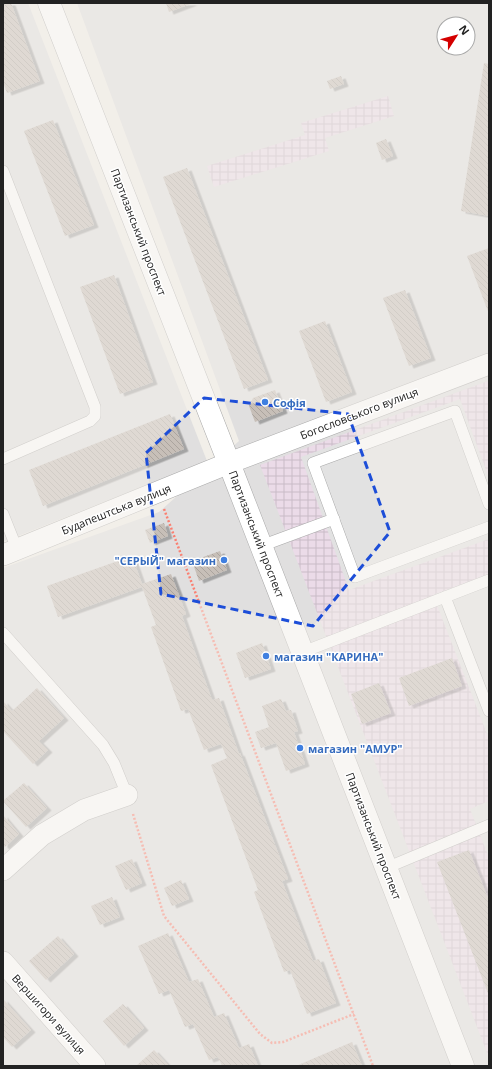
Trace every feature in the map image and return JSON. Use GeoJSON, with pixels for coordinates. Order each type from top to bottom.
{"type":"FeatureCollection","features":[{"type":"Feature","properties":{"kind":"street","name":"Партизанський проспект"},"geometry":{"type":"LineString","coordinates":[[49,3],[463,1066]]}},
{"type":"Feature","properties":{"kind":"street","name":"Богословського вулиця"},"geometry":{"type":"LineString","coordinates":[[229,463],[489,364]]}},
{"type":"Feature","properties":{"kind":"street","name":"Будапештська вулиця"},"geometry":{"type":"LineString","coordinates":[[10,552],[229,463]]}},
{"type":"Feature","properties":{"kind":"street"},"geometry":{"type":"LineString","coordinates":[[3,870],[42,835],[84,810],[127,794]]}},
{"type":"Feature","properties":{"kind":"street","name":"Вершигори вулиця"},"geometry":{"type":"LineString","coordinates":[[3,962],[95,1066]]}},
{"type":"Feature","properties":{"kind":"lane"},"geometry":{"type":"LineString","coordinates":[[3,171],[95,407],[96,416],[90,422],[3,459]]}},
{"type":"Feature","properties":{"kind":"lane"},"geometry":{"type":"LineString","coordinates":[[489,504],[455,411],[313,463],[355,577],[489,527]]}},
{"type":"Feature","properties":{"kind":"lane"},"geometry":{"type":"LineString","coordinates":[[3,514],[10,552]]}},
{"type":"Feature","properties":{"kind":"lane"},"geometry":{"type":"LineString","coordinates":[[261,546],[334,519]]}},
{"type":"Feature","properties":{"kind":"lane"},"geometry":{"type":"LineString","coordinates":[[302,652],[489,580]]}},
{"type":"Feature","properties":{"kind":"lane"},"geometry":{"type":"LineString","coordinates":[[445,597],[489,711]]}},
{"type":"Feature","properties":{"kind":"lane"},"geometry":{"type":"LineString","coordinates":[[3,633],[103,745],[114,762],[127,794]]}},
{"type":"Feature","properties":{"kind":"lane"},"geometry":{"type":"LineString","coordinates":[[386,868],[489,825]]}},
{"type":"Feature","properties":{"kind":"path"},"geometry":{"type":"LineString","coordinates":[[157,492],[373,1066]]}},
{"type":"Feature","properties":{"kind":"path"},"geometry":{"type":"LineString","coordinates":[[127,794],[164,916],[260,1034],[272,1043],[284,1042],[354,1014]]}},
{"type":"Feature","properties":{"kind":"highlighted area"},"geometry":{"type":"Polygon","coordinates":[[[204,398],[348,414],[390,532],[313,626],[161,594],[146,453],[204,398]]]}},
{"type":"Feature","properties":{"kind":"shaded area"},"geometry":{"type":"Polygon","coordinates":[[[3,3],[28,3],[207,461],[3,542],[3,3]]]}},
{"type":"Feature","properties":{"kind":"shaded area"},"geometry":{"type":"Polygon","coordinates":[[[77,3],[489,3],[489,1066],[3,1066],[3,568],[159,512],[239,441],[77,3]]]}},
{"type":"Feature","properties":{"kind":"shaded area"},"geometry":{"type":"Polygon","coordinates":[[[388,96],[394,116],[325,138],[329,151],[214,187],[207,166],[305,135],[301,123],[388,96]]]}},
{"type":"Feature","properties":{"kind":"shaded area"},"geometry":{"type":"Polygon","coordinates":[[[488,381],[489,382],[489,1058],[260,465],[488,381]]]}},
{"type":"Feature","properties":{"kind":"shaded area"},"geometry":{"type":"Polygon","coordinates":[[[460,399],[489,478],[489,539],[349,590],[301,457],[460,399]]]}},
{"type":"Feature","properties":{"kind":"shaded area"},"geometry":{"type":"Polygon","coordinates":[[[489,574],[489,739],[433,595],[489,574]]]}},
{"type":"Feature","properties":{"kind":"shaded area"},"geometry":{"type":"Polygon","coordinates":[[[489,801],[489,858],[470,809],[489,801]]]}},
{"type":"Feature","properties":{"kind":"building"},"geometry":{"type":"Polygon","coordinates":[[[3,3],[11,3],[40,81],[7,93],[3,82],[3,3]]]}},
{"type":"Feature","properties":{"kind":"building"},"geometry":{"type":"Polygon","coordinates":[[[166,3],[193,3],[169,12],[166,3]]]}},
{"type":"Feature","properties":{"kind":"building"},"geometry":{"type":"Polygon","coordinates":[[[484,63],[489,64],[489,216],[461,211],[484,63]]]}},
{"type":"Feature","properties":{"kind":"building"},"geometry":{"type":"Polygon","coordinates":[[[341,76],[344,84],[330,89],[327,81],[341,76]]]}},
{"type":"Feature","properties":{"kind":"building"},"geometry":{"type":"Polygon","coordinates":[[[53,120],[94,225],[65,236],[24,131],[53,120]]]}},
{"type":"Feature","properties":{"kind":"building"},"geometry":{"type":"Polygon","coordinates":[[[386,139],[393,156],[382,160],[376,143],[386,139]]]}},
{"type":"Feature","properties":{"kind":"building"},"geometry":{"type":"Polygon","coordinates":[[[187,168],[268,380],[244,389],[163,177],[187,168]]]}},
{"type":"Feature","properties":{"kind":"building"},"geometry":{"type":"Polygon","coordinates":[[[489,248],[489,314],[467,256],[489,248]]]}},
{"type":"Feature","properties":{"kind":"building"},"geometry":{"type":"Polygon","coordinates":[[[114,275],[153,382],[120,394],[80,287],[114,275]]]}},
{"type":"Feature","properties":{"kind":"building"},"geometry":{"type":"Polygon","coordinates":[[[405,290],[431,358],[409,366],[383,298],[405,290]]]}},
{"type":"Feature","properties":{"kind":"building"},"geometry":{"type":"Polygon","coordinates":[[[325,321],[352,392],[326,402],[299,331],[325,321]]]}},
{"type":"Feature","properties":{"kind":"building","name":"Софія"},"geometry":{"type":"Polygon","coordinates":[[[275,390],[283,411],[255,422],[249,406],[253,398],[275,390]]]}},
{"type":"Feature","properties":{"kind":"building"},"geometry":{"type":"Polygon","coordinates":[[[170,414],[184,449],[43,506],[29,470],[170,414]]]}},
{"type":"Feature","properties":{"kind":"building"},"geometry":{"type":"Polygon","coordinates":[[[164,523],[168,536],[150,543],[145,530],[164,523]]]}},
{"type":"Feature","properties":{"kind":"building"},"geometry":{"type":"Polygon","coordinates":[[[220,551],[227,570],[199,581],[192,561],[220,551]]]}},
{"type":"Feature","properties":{"kind":"building"},"geometry":{"type":"Polygon","coordinates":[[[132,556],[142,584],[171,574],[186,614],[182,616],[212,700],[219,698],[239,754],[240,753],[288,879],[282,881],[313,961],[319,959],[336,1003],[307,1014],[290,970],[284,972],[254,892],[258,890],[211,765],[227,758],[221,744],[204,750],[188,709],[181,711],[151,627],[156,625],[142,587],[58,617],[47,586],[132,556]]]}},
{"type":"Feature","properties":{"kind":"building"},"geometry":{"type":"Polygon","coordinates":[[[262,643],[271,669],[245,678],[236,653],[262,643]]]}},
{"type":"Feature","properties":{"kind":"building"},"geometry":{"type":"Polygon","coordinates":[[[452,658],[462,686],[409,706],[399,678],[452,658]]]}},
{"type":"Feature","properties":{"kind":"building"},"geometry":{"type":"Polygon","coordinates":[[[379,683],[391,713],[362,724],[351,694],[379,683]]]}},
{"type":"Feature","properties":{"kind":"building"},"geometry":{"type":"Polygon","coordinates":[[[37,688],[64,718],[39,741],[48,750],[33,764],[3,731],[3,701],[12,711],[37,688]]]}},
{"type":"Feature","properties":{"kind":"building"},"geometry":{"type":"Polygon","coordinates":[[[281,699],[286,711],[291,710],[298,731],[294,732],[305,764],[286,771],[276,743],[261,748],[255,732],[269,727],[262,706],[281,699]]]}},
{"type":"Feature","properties":{"kind":"building"},"geometry":{"type":"Polygon","coordinates":[[[24,783],[47,808],[26,827],[3,801],[24,783]]]}},
{"type":"Feature","properties":{"kind":"building"},"geometry":{"type":"Polygon","coordinates":[[[3,815],[19,834],[5,847],[3,845],[3,815]]]}},
{"type":"Feature","properties":{"kind":"building"},"geometry":{"type":"Polygon","coordinates":[[[469,850],[489,901],[489,996],[437,862],[469,850]]]}},
{"type":"Feature","properties":{"kind":"building"},"geometry":{"type":"Polygon","coordinates":[[[132,859],[142,883],[126,890],[115,866],[132,859]]]}},
{"type":"Feature","properties":{"kind":"building"},"geometry":{"type":"Polygon","coordinates":[[[181,880],[189,899],[172,906],[164,888],[181,880]]]}},
{"type":"Feature","properties":{"kind":"building"},"geometry":{"type":"Polygon","coordinates":[[[112,897],[120,917],[100,925],[91,906],[112,897]]]}},
{"type":"Feature","properties":{"kind":"building"},"geometry":{"type":"Polygon","coordinates":[[[168,933],[189,982],[198,979],[214,1017],[224,1013],[239,1048],[249,1044],[258,1066],[222,1066],[218,1057],[209,1060],[193,1024],[185,1027],[169,990],[159,994],[138,946],[168,933]]]}},
{"type":"Feature","properties":{"kind":"building"},"geometry":{"type":"Polygon","coordinates":[[[58,936],[74,954],[46,980],[29,961],[58,936]]]}},
{"type":"Feature","properties":{"kind":"building"},"geometry":{"type":"Polygon","coordinates":[[[3,999],[31,1030],[12,1047],[3,1037],[3,999]]]}},
{"type":"Feature","properties":{"kind":"building"},"geometry":{"type":"Polygon","coordinates":[[[123,1004],[144,1028],[124,1046],[103,1021],[123,1004]]]}},
{"type":"Feature","properties":{"kind":"building"},"geometry":{"type":"Polygon","coordinates":[[[352,1042],[362,1066],[296,1066],[352,1042]]]}},
{"type":"Feature","properties":{"kind":"building"},"geometry":{"type":"Polygon","coordinates":[[[154,1050],[169,1066],[136,1066],[154,1050]]]}},
{"type":"Feature","properties":{"kind":"place","name":"Софія"},"geometry":{"type":"Point","coordinates":[265,402]}},
{"type":"Feature","properties":{"kind":"place","name":"\"СЕРЫЙ\" магазин"},"geometry":{"type":"Point","coordinates":[224,560]}},
{"type":"Feature","properties":{"kind":"place","name":"магазин \"КАРИНА\""},"geometry":{"type":"Point","coordinates":[266,656]}},
{"type":"Feature","properties":{"kind":"place","name":"магазин \"АМУР\""},"geometry":{"type":"Point","coordinates":[300,748]}}]}
